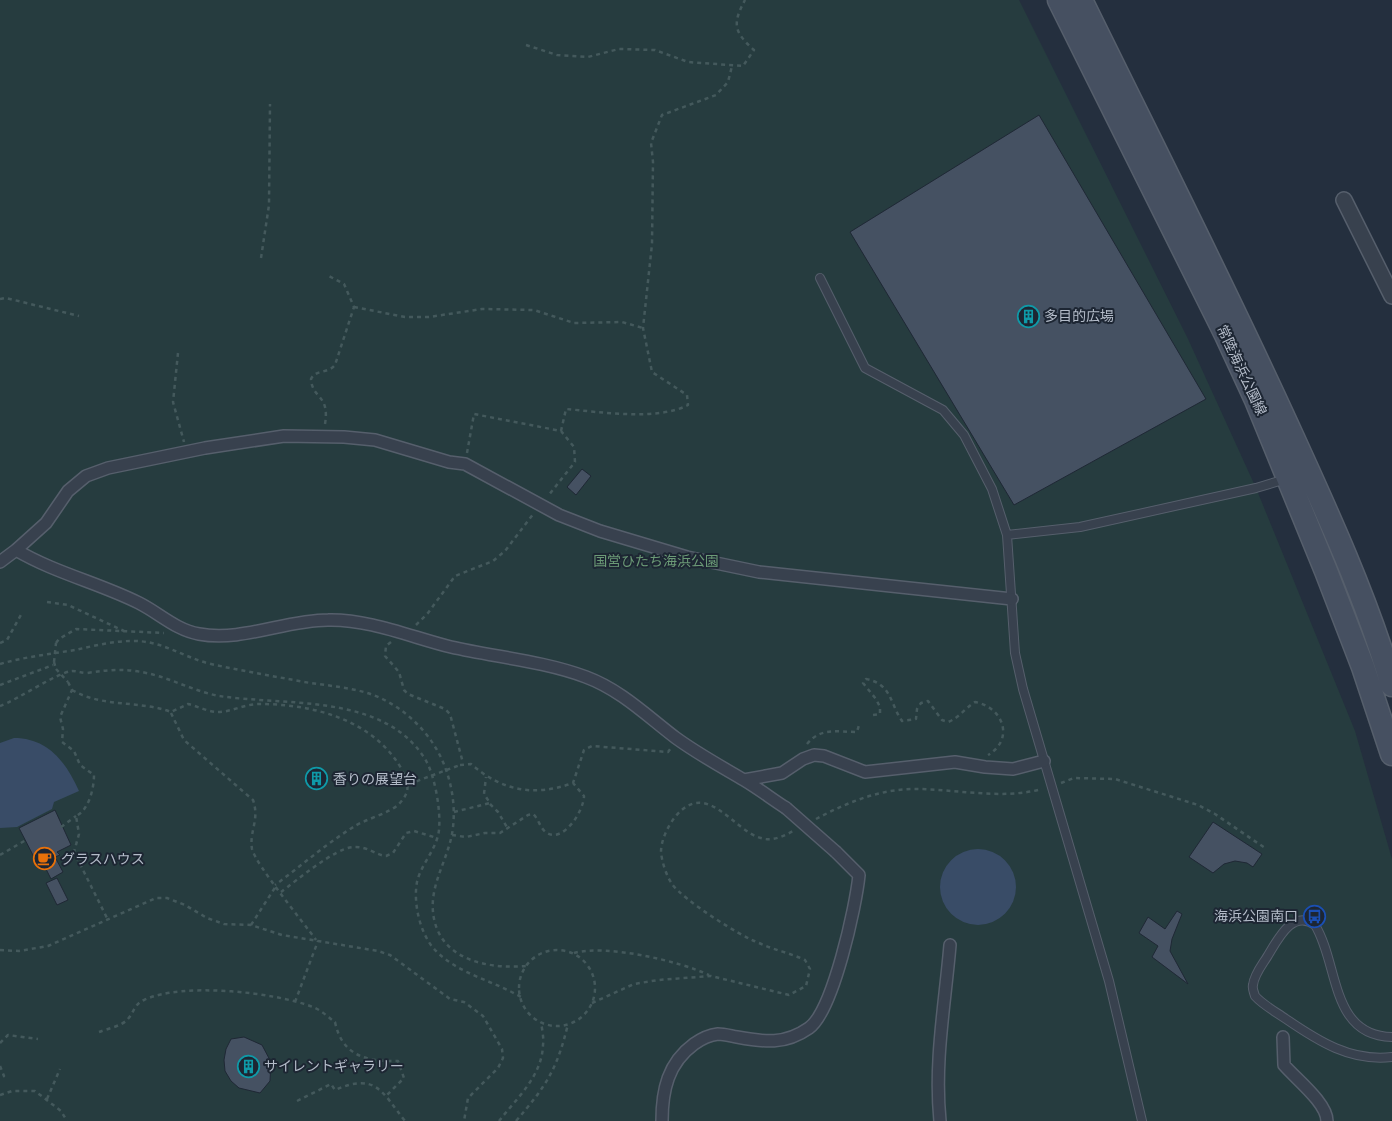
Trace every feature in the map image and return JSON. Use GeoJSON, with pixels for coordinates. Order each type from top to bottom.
{"type":"FeatureCollection","features":[{"type":"Feature","properties":{"kind":"main road","name":"常陸海浜公園線"},"geometry":{"type":"LineString","coordinates":[[1059,0],[1226,335],[1288,478],[1363,667],[1392,754]]}},
{"type":"Feature","properties":{"kind":"main road","name":"常陸海浜公園線"},"geometry":{"type":"LineString","coordinates":[[1081,0],[1273,394],[1347,560],[1389,661],[1392,685]]}},
{"type":"Feature","properties":{"kind":"main road"},"geometry":{"type":"LineString","coordinates":[[1363,667],[1389,661]]}},
{"type":"Feature","properties":{"kind":"street"},"geometry":{"type":"LineString","coordinates":[[1344,200],[1392,296]]}},
{"type":"Feature","properties":{"kind":"street"},"geometry":{"type":"LineString","coordinates":[[0,562],[46,522],[68,491],[96,471],[261,438],[304,435],[375,440],[449,462],[465,464],[559,515],[600,532],[687,557],[759,572],[1012,599]]}},
{"type":"Feature","properties":{"kind":"street"},"geometry":{"type":"LineString","coordinates":[[16,550],[49,568],[91,582],[141,604],[185,630],[197,634],[230,636],[274,626],[329,620],[359,623],[450,646],[560,669],[588,678],[622,695],[677,739],[786,808],[836,852],[859,875],[856,902],[834,982],[821,1014],[811,1027],[794,1038],[780,1042],[767,1042],[718,1034],[703,1038],[687,1049],[669,1073],[664,1091],[662,1121]]}},
{"type":"Feature","properties":{"kind":"street"},"geometry":{"type":"LineString","coordinates":[[744,780],[782,773],[803,759],[814,756],[824,756],[865,772],[955,762],[1013,769],[1044,762]]}},
{"type":"Feature","properties":{"kind":"street"},"geometry":{"type":"LineString","coordinates":[[940,1121],[938,1098],[940,1026],[950,945]]}},
{"type":"Feature","properties":{"kind":"street"},"geometry":{"type":"LineString","coordinates":[[1283,1037],[1282,1058],[1284,1065],[1328,1113],[1327,1121]]}},
{"type":"Feature","properties":{"kind":"lane"},"geometry":{"type":"LineString","coordinates":[[820,278],[865,368],[943,410],[964,435],[992,489],[1007,535],[1015,653],[1044,762],[1109,981],[1142,1121]]}},
{"type":"Feature","properties":{"kind":"lane"},"geometry":{"type":"LineString","coordinates":[[1007,535],[1080,526],[1256,488],[1288,478]]}},
{"type":"Feature","properties":{"kind":"lane"},"geometry":{"type":"LineString","coordinates":[[1392,1037],[1367,1032],[1350,1017],[1340,998],[1315,925],[1311,922],[1298,921],[1285,928],[1254,979],[1252,989],[1255,996],[1309,1035],[1335,1049],[1374,1058],[1392,1057]]}},
{"type":"Feature","properties":{"kind":"path"},"geometry":{"type":"LineString","coordinates":[[526,45],[557,55],[588,57],[619,49],[655,50],[688,62],[743,66],[754,50],[739,36],[736,22],[745,0]]}},
{"type":"Feature","properties":{"kind":"path"},"geometry":{"type":"LineString","coordinates":[[561,431],[566,409],[649,413],[677,411],[688,405],[687,396],[652,372],[643,328],[652,244],[653,162],[651,151],[653,134],[662,115],[716,95],[728,82],[732,66]]}},
{"type":"Feature","properties":{"kind":"path"},"geometry":{"type":"LineString","coordinates":[[261,258],[269,205],[270,104]]}},
{"type":"Feature","properties":{"kind":"path"},"geometry":{"type":"LineString","coordinates":[[325,424],[326,406],[312,387],[310,379],[317,372],[328,370],[335,365],[354,307],[344,284],[327,275]]}},
{"type":"Feature","properties":{"kind":"path"},"geometry":{"type":"LineString","coordinates":[[0,299],[6,298],[79,316]]}},
{"type":"Feature","properties":{"kind":"path"},"geometry":{"type":"LineString","coordinates":[[354,307],[405,317],[429,317],[482,309],[534,310],[574,323],[622,322],[643,328]]}},
{"type":"Feature","properties":{"kind":"path"},"geometry":{"type":"LineString","coordinates":[[178,353],[173,402],[185,445]]}},
{"type":"Feature","properties":{"kind":"path"},"geometry":{"type":"LineString","coordinates":[[466,457],[474,414],[561,431],[574,447],[575,462],[546,500]]}},
{"type":"Feature","properties":{"kind":"path"},"geometry":{"type":"LineString","coordinates":[[406,634],[428,613],[455,576],[493,561],[506,551],[536,510]]}},
{"type":"Feature","properties":{"kind":"path"},"geometry":{"type":"LineString","coordinates":[[47,602],[68,604],[126,632]]}},
{"type":"Feature","properties":{"kind":"path"},"geometry":{"type":"LineString","coordinates":[[0,643],[7,640],[22,613]]}},
{"type":"Feature","properties":{"kind":"path"},"geometry":{"type":"LineString","coordinates":[[185,630],[178,633],[76,629],[59,638],[56,643],[54,663],[56,669],[68,682],[72,690],[97,701],[155,706],[171,712],[184,740],[253,800],[256,820],[252,849],[255,857],[317,941]]}},
{"type":"Feature","properties":{"kind":"path"},"geometry":{"type":"LineString","coordinates":[[394,639],[386,646],[385,656],[399,672],[404,690],[408,694],[445,709],[450,714],[462,764]]}},
{"type":"Feature","properties":{"kind":"path"},"geometry":{"type":"LineString","coordinates":[[0,664],[132,641],[162,644],[202,662],[235,670],[365,692],[393,705],[412,719],[426,733],[445,766],[454,802],[452,836],[432,897],[435,923],[445,942],[471,960],[491,967],[526,966]]}},
{"type":"Feature","properties":{"kind":"path"},"geometry":{"type":"LineString","coordinates":[[0,684],[54,663]]}},
{"type":"Feature","properties":{"kind":"path"},"geometry":{"type":"LineString","coordinates":[[0,706],[70,671],[84,673],[117,669],[159,676],[218,696],[313,703],[364,715],[386,723],[405,735],[426,760],[436,792],[439,829],[437,838],[417,881],[419,915],[433,949],[457,969],[500,984],[520,997],[531,1014],[541,1022],[554,1025],[568,1024],[586,1012],[592,1003],[595,992],[594,980],[583,960],[573,953]]}},
{"type":"Feature","properties":{"kind":"path"},"geometry":{"type":"LineString","coordinates":[[873,715],[880,714],[880,708],[862,683],[866,679],[875,680],[884,688],[893,700],[902,721],[916,719],[917,709],[921,703],[928,701],[942,720],[948,722],[958,718],[966,708],[975,702],[985,704],[996,713],[1003,726],[1003,738],[996,750],[974,764]]}},
{"type":"Feature","properties":{"kind":"path"},"geometry":{"type":"LineString","coordinates":[[62,826],[82,813],[94,789],[94,775],[80,765],[74,751],[62,742],[63,729],[60,717],[72,690]]}},
{"type":"Feature","properties":{"kind":"path"},"geometry":{"type":"LineString","coordinates":[[171,712],[188,704],[217,712],[256,704],[307,709],[336,716],[359,727],[380,742],[396,760],[409,784],[409,790],[397,806],[354,827],[276,886],[251,925]]}},
{"type":"Feature","properties":{"kind":"path"},"geometry":{"type":"LineString","coordinates":[[803,759],[808,742],[818,734],[829,730],[857,732],[859,725]]}},
{"type":"Feature","properties":{"kind":"path"},"geometry":{"type":"LineString","coordinates":[[573,783],[584,750],[592,746],[668,752],[677,739]]}},
{"type":"Feature","properties":{"kind":"path"},"geometry":{"type":"LineString","coordinates":[[409,784],[462,764],[471,764],[486,777],[518,789],[548,790],[573,783]]}},
{"type":"Feature","properties":{"kind":"path"},"geometry":{"type":"LineString","coordinates":[[486,777],[484,794],[508,829]]}},
{"type":"Feature","properties":{"kind":"path"},"geometry":{"type":"LineString","coordinates":[[808,823],[864,797],[912,789],[987,793],[1037,790],[1074,778],[1115,779],[1198,805],[1215,814],[1265,848]]}},
{"type":"Feature","properties":{"kind":"path"},"geometry":{"type":"LineString","coordinates":[[452,836],[466,837],[485,833],[495,834],[508,829],[528,814],[533,814],[542,829],[548,834],[556,836],[563,832],[584,804],[584,796],[573,783]]}},
{"type":"Feature","properties":{"kind":"path"},"geometry":{"type":"LineString","coordinates":[[454,812],[490,803]]}},
{"type":"Feature","properties":{"kind":"path"},"geometry":{"type":"LineString","coordinates":[[520,997],[520,983],[526,966],[536,956],[547,951],[560,950],[573,953],[603,950],[644,956],[696,969],[711,976],[789,995],[806,986],[810,969],[805,960],[796,955],[760,944],[732,931],[672,885],[664,867],[661,850],[668,825],[681,810],[697,804],[714,805],[727,813],[748,834],[762,839],[778,838],[800,827]]}},
{"type":"Feature","properties":{"kind":"path"},"geometry":{"type":"LineString","coordinates":[[76,816],[79,834],[74,852],[107,918]]}},
{"type":"Feature","properties":{"kind":"path"},"geometry":{"type":"LineString","coordinates":[[281,892],[312,868],[351,847],[364,848],[386,856],[393,853],[406,833],[414,831],[437,838]]}},
{"type":"Feature","properties":{"kind":"path"},"geometry":{"type":"LineString","coordinates":[[0,855],[26,840]]}},
{"type":"Feature","properties":{"kind":"path"},"geometry":{"type":"LineString","coordinates":[[0,950],[19,951],[48,946],[107,918],[156,898],[167,898],[224,924],[251,925],[282,935],[378,950],[390,955],[450,999],[464,1002],[483,1016],[502,1049],[503,1058],[498,1068],[468,1098],[464,1121]]}},
{"type":"Feature","properties":{"kind":"path"},"geometry":{"type":"LineString","coordinates":[[295,1002],[307,975],[317,941]]}},
{"type":"Feature","properties":{"kind":"path"},"geometry":{"type":"LineString","coordinates":[[592,1003],[634,984],[711,976]]}},
{"type":"Feature","properties":{"kind":"path"},"geometry":{"type":"LineString","coordinates":[[99,1032],[127,1020],[135,1006],[143,1000],[160,995],[209,991],[240,992],[295,1002],[315,1008],[335,1022],[338,1035],[355,1054],[379,1062],[398,1061],[404,1078],[387,1095]]}},
{"type":"Feature","properties":{"kind":"path"},"geometry":{"type":"LineString","coordinates":[[500,1121],[534,1077],[540,1062],[543,1044],[541,1022]]}},
{"type":"Feature","properties":{"kind":"path"},"geometry":{"type":"LineString","coordinates":[[516,1121],[552,1076],[568,1024]]}},
{"type":"Feature","properties":{"kind":"path"},"geometry":{"type":"LineString","coordinates":[[0,1043],[8,1035],[38,1039]]}},
{"type":"Feature","properties":{"kind":"path"},"geometry":{"type":"LineString","coordinates":[[0,1066],[4,1076],[0,1079]]}},
{"type":"Feature","properties":{"kind":"path"},"geometry":{"type":"LineString","coordinates":[[47,1099],[60,1069]]}},
{"type":"Feature","properties":{"kind":"path"},"geometry":{"type":"LineString","coordinates":[[297,1101],[332,1084],[335,1090],[350,1084],[368,1083],[387,1095],[405,1121]]}},
{"type":"Feature","properties":{"kind":"path"},"geometry":{"type":"LineString","coordinates":[[0,1096],[12,1091],[35,1091],[61,1111],[67,1121]]}},
{"type":"Feature","properties":{"kind":"green space","name":"国営ひたち海浜公園"},"geometry":{"type":"Polygon","coordinates":[[[0,0],[1019,0],[1188,339],[1256,488],[1355,731],[1392,859],[1392,1121],[0,1121],[0,0]]]}},
{"type":"Feature","properties":{"kind":"water"},"geometry":{"type":"Polygon","coordinates":[[[14,738],[37,742],[46,747],[62,761],[79,791],[54,802],[52,809],[17,827],[0,828],[0,743],[14,738]]]}},
{"type":"Feature","properties":{"kind":"water"},"geometry":{"type":"Polygon","coordinates":[[[978,849],[993,852],[1005,860],[1013,872],[1016,887],[1013,902],[1005,914],[993,922],[978,925],[963,922],[951,914],[943,902],[940,887],[943,872],[951,860],[963,852],[978,849]]]}},
{"type":"Feature","properties":{"kind":"building","name":"多目的広場"},"geometry":{"type":"Polygon","coordinates":[[[1039,115],[1206,399],[1014,505],[850,232],[1039,115]]]}},
{"type":"Feature","properties":{"kind":"building"},"geometry":{"type":"Polygon","coordinates":[[[582,469],[591,476],[576,495],[567,487],[582,469]]]}},
{"type":"Feature","properties":{"kind":"building","name":"香りの展望台"},"geometry":{"type":"Polygon","coordinates":[[[317,772],[322,774],[324,779],[322,784],[317,786],[312,784],[310,779],[312,774],[317,772]]]}},
{"type":"Feature","properties":{"kind":"building","name":"グラスハウス"},"geometry":{"type":"Polygon","coordinates":[[[55,810],[71,845],[57,852],[60,855],[55,857],[63,872],[51,879],[42,861],[37,863],[19,828],[55,810]]]}},
{"type":"Feature","properties":{"kind":"building"},"geometry":{"type":"Polygon","coordinates":[[[1213,822],[1262,854],[1253,867],[1247,863],[1235,861],[1224,864],[1213,873],[1189,857],[1213,822]]]}},
{"type":"Feature","properties":{"kind":"building"},"geometry":{"type":"Polygon","coordinates":[[[57,878],[68,900],[57,905],[46,883],[57,878]]]}},
{"type":"Feature","properties":{"kind":"building"},"geometry":{"type":"Polygon","coordinates":[[[1177,911],[1182,914],[1172,939],[1170,951],[1188,984],[1152,957],[1158,946],[1139,933],[1148,917],[1165,929],[1177,911]]]}},
{"type":"Feature","properties":{"kind":"building","name":"サイレントギャラリー"},"geometry":{"type":"Polygon","coordinates":[[[244,1037],[262,1045],[271,1062],[270,1081],[260,1093],[239,1088],[231,1081],[225,1071],[226,1049],[231,1039],[244,1037]]]}},
{"type":"Feature","properties":{"kind":"place","name":"多目的広場"},"geometry":{"type":"Point","coordinates":[1028,316]}},
{"type":"Feature","properties":{"kind":"place","name":"香りの展望台"},"geometry":{"type":"Point","coordinates":[317,779]}},
{"type":"Feature","properties":{"kind":"place","name":"グラスハウス"},"geometry":{"type":"Point","coordinates":[45,859]}},
{"type":"Feature","properties":{"kind":"place","name":"海浜公園南口"},"geometry":{"type":"Point","coordinates":[1314,916]}},
{"type":"Feature","properties":{"kind":"place","name":"サイレントギャラリー"},"geometry":{"type":"Point","coordinates":[248,1066]}}]}
